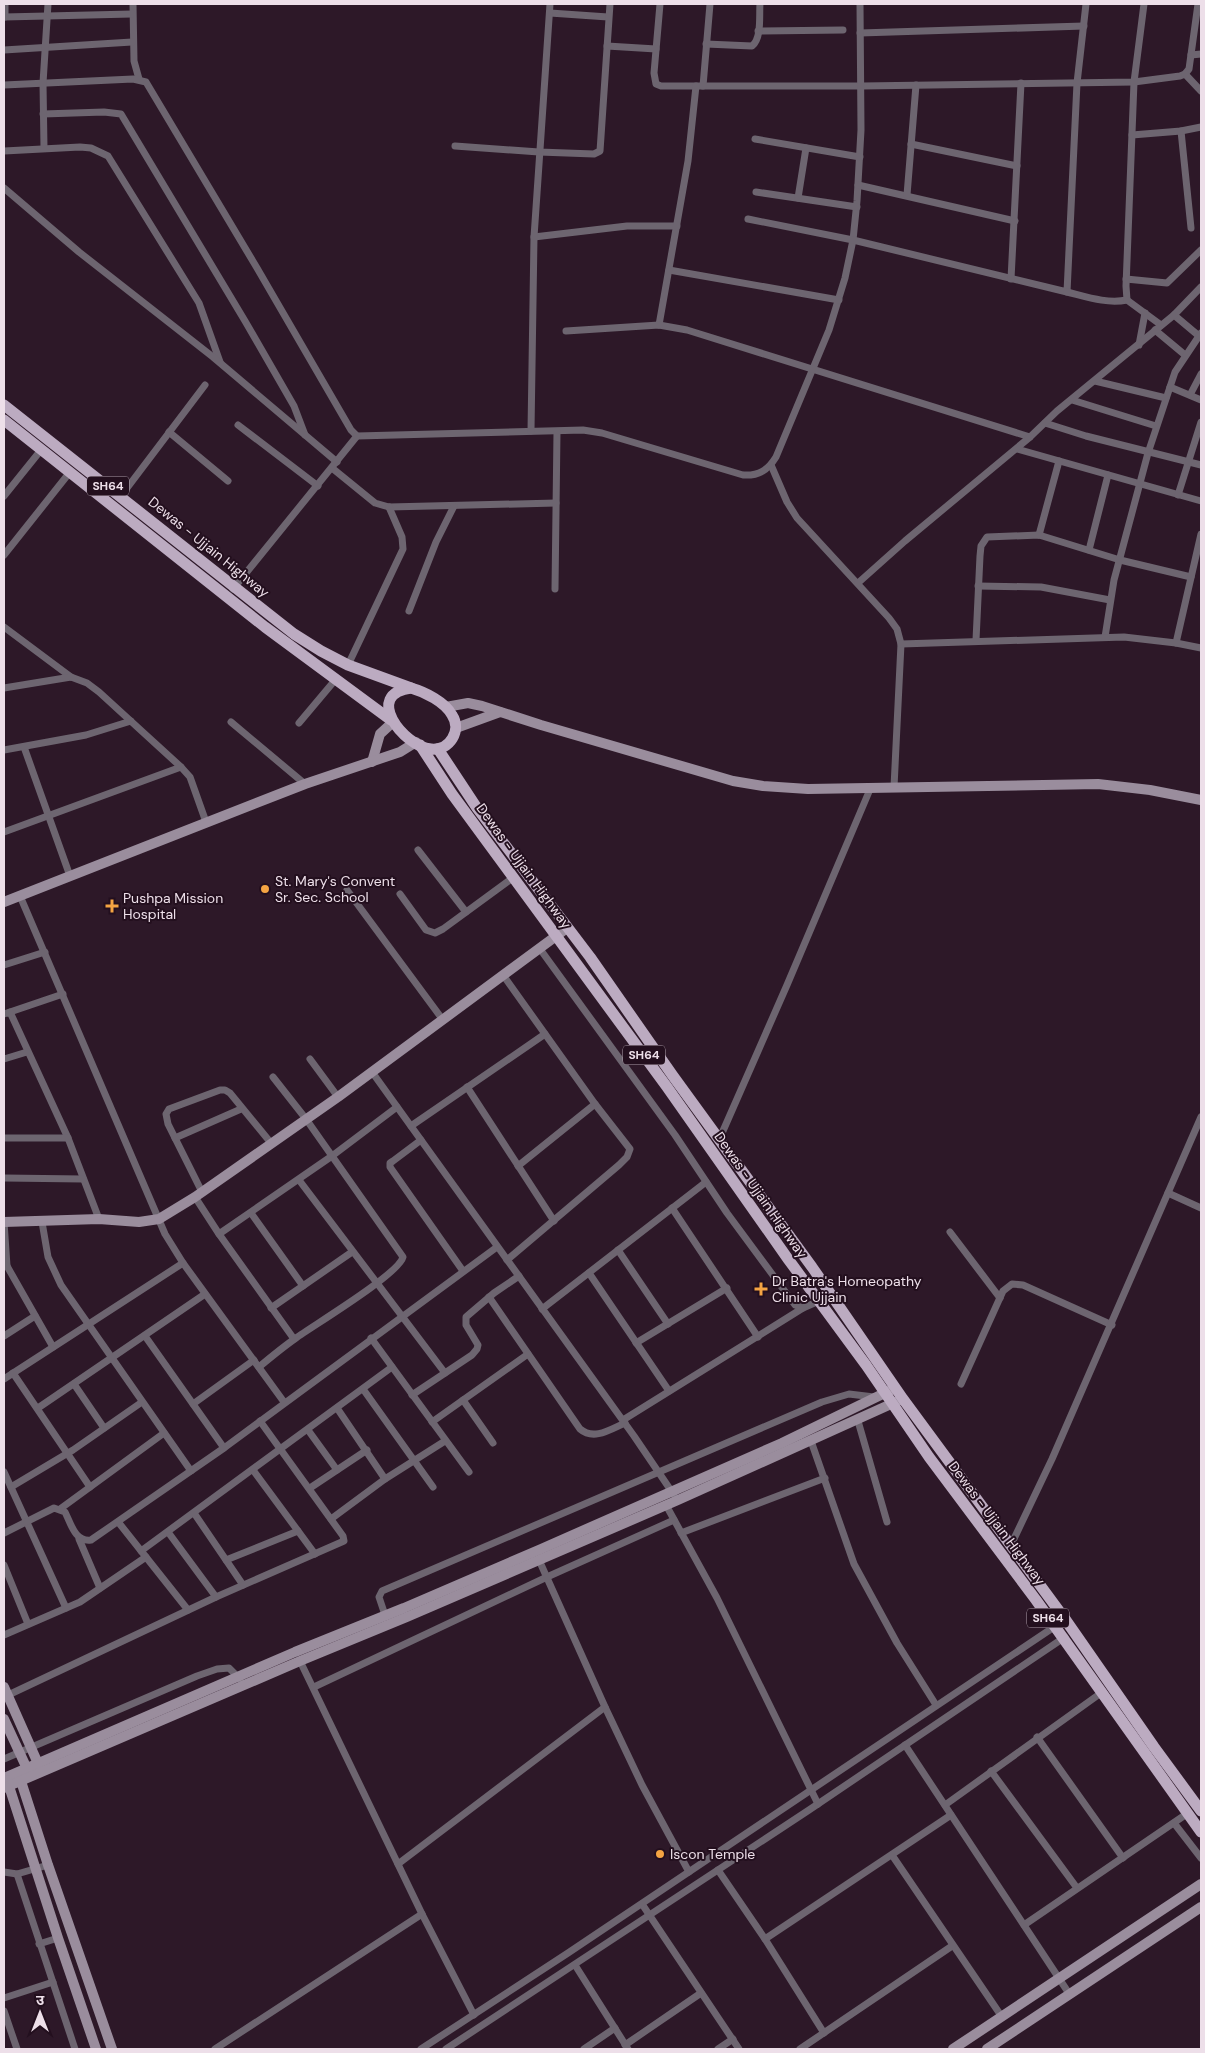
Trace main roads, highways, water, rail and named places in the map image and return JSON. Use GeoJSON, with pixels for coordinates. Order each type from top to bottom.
{"type":"FeatureCollection","features":[{"type":"Feature","properties":{"kind":"main road","name":"Dewas - Ujjain Highway"},"geometry":{"type":"LineString","coordinates":[[4,405],[294,634],[348,664],[421,691],[446,707],[452,713],[456,728],[450,742],[438,749],[430,749],[418,744]]}},
{"type":"Feature","properties":{"kind":"main road","name":"Dewas - Ujjain Highway"},"geometry":{"type":"LineString","coordinates":[[4,420],[301,655],[392,721],[418,744],[452,794],[557,936],[886,1393],[898,1401],[936,1444],[1065,1619],[1201,1811]]}},
{"type":"Feature","properties":{"kind":"main road"},"geometry":{"type":"LineString","coordinates":[[392,721],[388,710],[393,696],[404,689],[411,688]]}},
{"type":"Feature","properties":{"kind":"main road","name":"Dewas - Ujjain Highway"},"geometry":{"type":"LineString","coordinates":[[438,749],[477,808],[567,928],[812,1267],[886,1393]]}},
{"type":"Feature","properties":{"kind":"main road","name":"Dewas - Ujjain Highway"},"geometry":{"type":"LineString","coordinates":[[898,1401],[926,1452],[1063,1638],[1201,1832]]}},
{"type":"Feature","properties":{"kind":"main road"},"geometry":{"type":"LineString","coordinates":[[926,1452],[936,1444]]}},
{"type":"Feature","properties":{"kind":"place","name":"St. Mary's Convent Sr. Sec. School"},"geometry":{"type":"Point","coordinates":[265,889]}},
{"type":"Feature","properties":{"kind":"place","name":"Pushpa Mission Hospital"},"geometry":{"type":"Point","coordinates":[112,906]}},
{"type":"Feature","properties":{"kind":"place","name":"Dr Batra's Homeopathy Clinic Ujjain"},"geometry":{"type":"Point","coordinates":[761,1289]}},
{"type":"Feature","properties":{"kind":"place","name":"Iscon Temple"},"geometry":{"type":"Point","coordinates":[660,1854]}}]}
